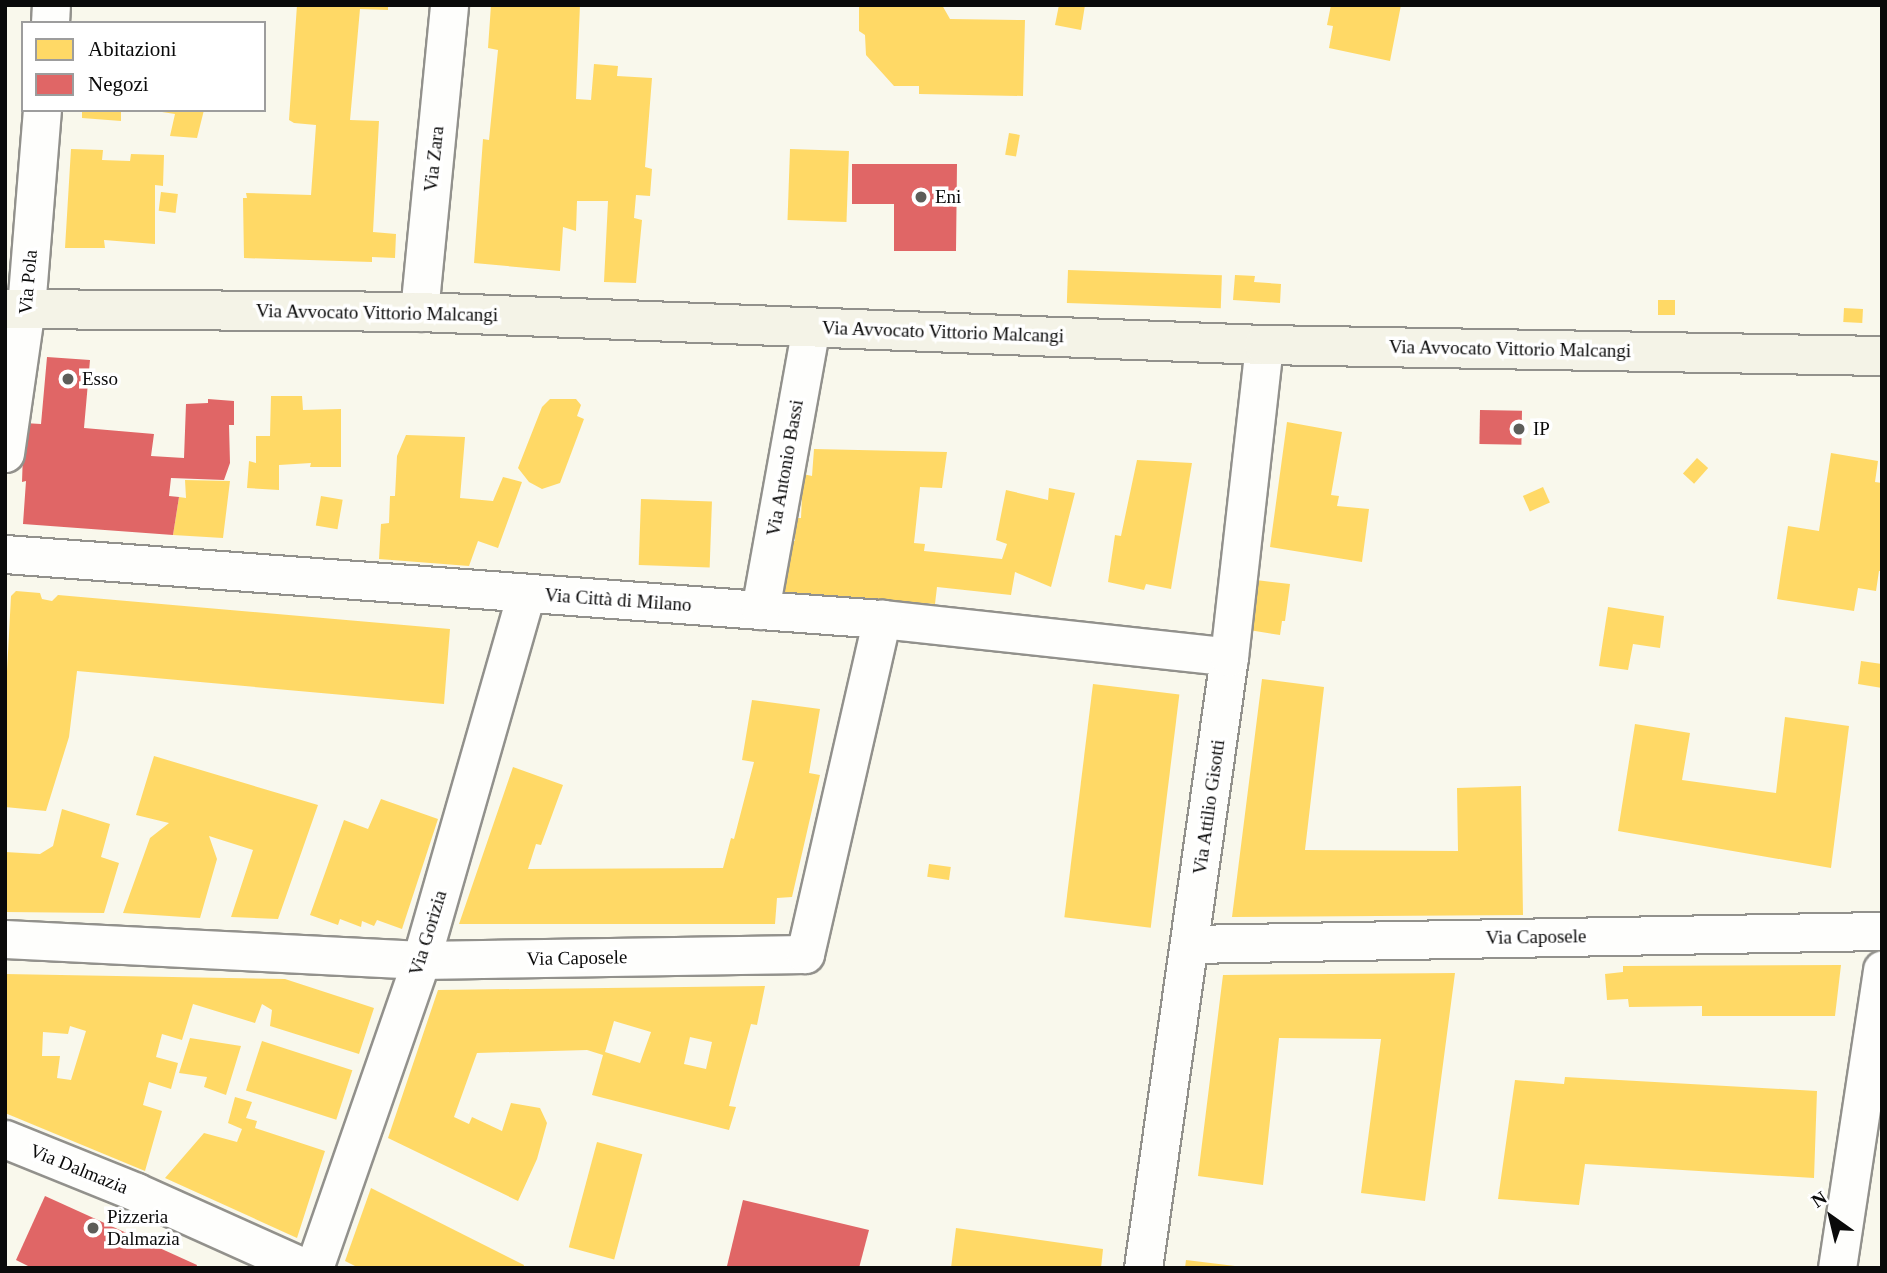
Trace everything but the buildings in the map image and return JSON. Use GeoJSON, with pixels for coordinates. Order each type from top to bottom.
{"type":"FeatureCollection","features":[{"type":"Feature","properties":{"kind":"main road","name":"Via Avvocato Vittorio Malcangi"},"geometry":{"type":"LineString","coordinates":[[16,309],[419,312],[1264,345],[1882,356]]}},
{"type":"Feature","properties":{"kind":"street","name":"Via Zara"},"geometry":{"type":"LineString","coordinates":[[419,312],[449,5]]}},
{"type":"Feature","properties":{"kind":"street","name":"Via Pola"},"geometry":{"type":"LineString","coordinates":[[5,453],[16,309],[42,112]]}},
{"type":"Feature","properties":{"kind":"street","name":"Via Antonio Bassi"},"geometry":{"type":"LineString","coordinates":[[760,610],[811,327]]}},
{"type":"Feature","properties":{"kind":"street","name":"Via Attilio Gisotti"},"geometry":{"type":"LineString","coordinates":[[1143,1268],[1229,657],[1264,345]]}},
{"type":"Feature","properties":{"kind":"street","name":"Via Città di Milano"},"geometry":{"type":"LineString","coordinates":[[5,554],[882,619],[1229,657]]}},
{"type":"Feature","properties":{"kind":"street","name":"Via Gorizia"},"geometry":{"type":"LineString","coordinates":[[314,1268],[421,960],[526,594]]}},
{"type":"Feature","properties":{"kind":"street","name":"Via Caposele"},"geometry":{"type":"LineString","coordinates":[[5,939],[421,960],[805,954],[882,619]]}},
{"type":"Feature","properties":{"kind":"street","name":"Via Caposele"},"geometry":{"type":"LineString","coordinates":[[1190,944],[1882,930]]}},
{"type":"Feature","properties":{"kind":"street"},"geometry":{"type":"LineString","coordinates":[[1837,1268],[1882,969]]}},
{"type":"Feature","properties":{"kind":"street","name":"Via Dalmazia"},"geometry":{"type":"LineString","coordinates":[[5,1139],[136,1192],[305,1268]]}},
{"type":"Feature","properties":{"kind":"place","name":"Eni"},"geometry":{"type":"Point","coordinates":[921,197]}},
{"type":"Feature","properties":{"kind":"place","name":"Esso"},"geometry":{"type":"Point","coordinates":[68,379]}},
{"type":"Feature","properties":{"kind":"place","name":"IP"},"geometry":{"type":"Point","coordinates":[1519,429]}},
{"type":"Feature","properties":{"kind":"place","name":"Pizzeria Dalmazia"},"geometry":{"type":"Point","coordinates":[93,1228]}}]}
